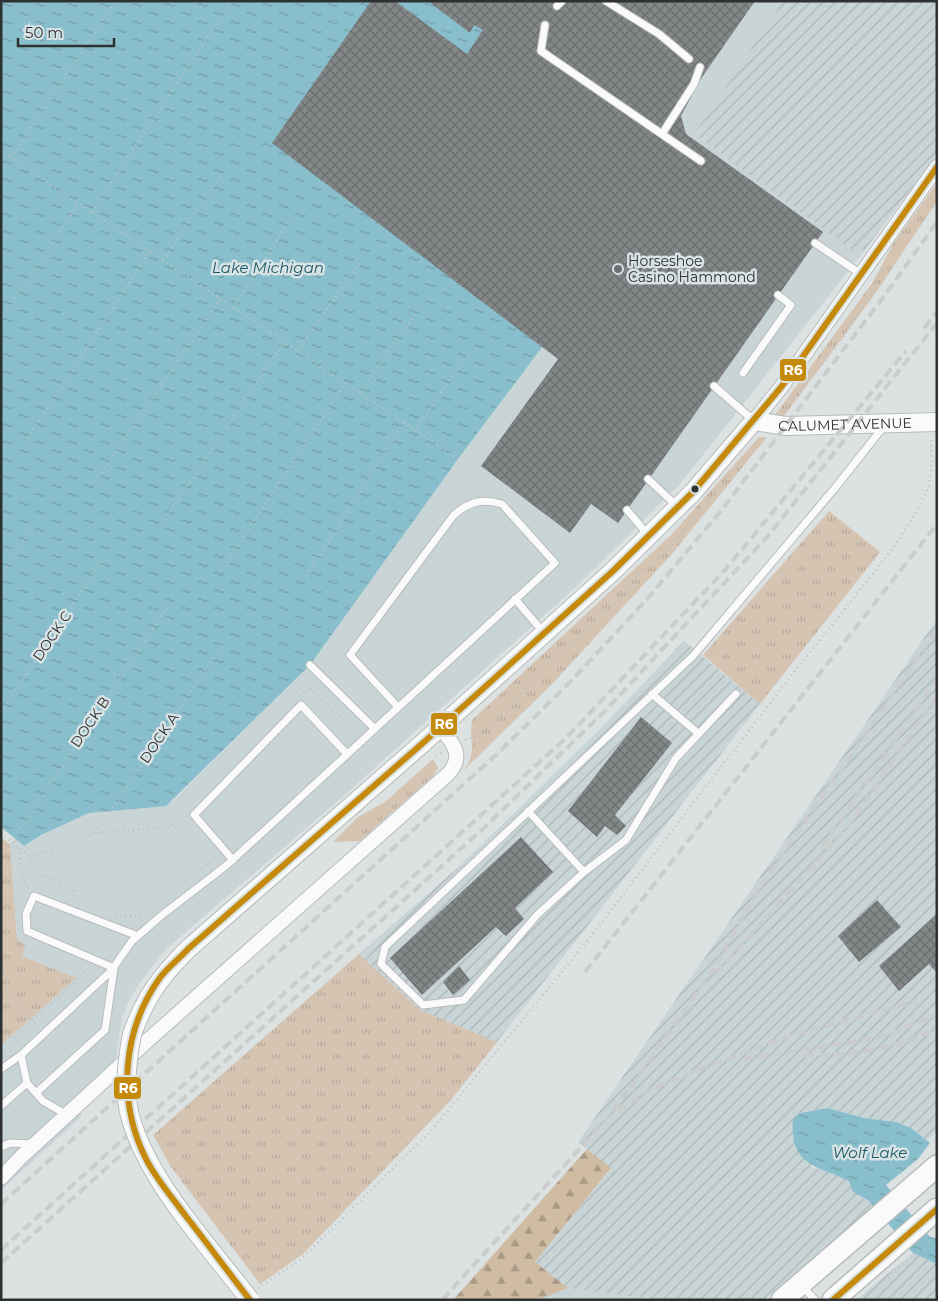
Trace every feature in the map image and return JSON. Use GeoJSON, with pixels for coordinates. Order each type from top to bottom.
{"type":"FeatureCollection","features":[{"type":"Feature","properties":{"kind":"main road"},"geometry":{"type":"LineString","coordinates":[[782,1300],[937,1166]]}},
{"type":"Feature","properties":{"kind":"main road"},"geometry":{"type":"LineString","coordinates":[[833,1300],[903,1251],[932,1222]]}},
{"type":"Feature","properties":{"kind":"street"},"geometry":{"type":"LineString","coordinates":[[252,1295],[168,1193],[146,1158],[130,1116],[126,1078],[132,1034],[145,1002],[160,978],[188,949],[440,727],[649,536],[678,507],[754,421],[782,386],[937,166]]}},
{"type":"Feature","properties":{"kind":"street","name":"CALUMET AVENUE"},"geometry":{"type":"LineString","coordinates":[[754,421],[786,426],[934,422]]}},
{"type":"Feature","properties":{"kind":"street"},"geometry":{"type":"LineString","coordinates":[[1,1178],[34,1144],[448,774],[456,763],[458,756],[454,745],[440,727]]}},
{"type":"Feature","properties":{"kind":"lane"},"geometry":{"type":"LineString","coordinates":[[606,1],[659,34],[689,59]]}},
{"type":"Feature","properties":{"kind":"lane"},"geometry":{"type":"LineString","coordinates":[[545,25],[541,51],[701,161]]}},
{"type":"Feature","properties":{"kind":"lane"},"geometry":{"type":"LineString","coordinates":[[662,134],[694,84],[700,67]]}},
{"type":"Feature","properties":{"kind":"lane"},"geometry":{"type":"LineString","coordinates":[[815,243],[861,274]]}},
{"type":"Feature","properties":{"kind":"lane"},"geometry":{"type":"LineString","coordinates":[[743,373],[791,305],[778,295]]}},
{"type":"Feature","properties":{"kind":"lane"},"geometry":{"type":"LineString","coordinates":[[714,386],[754,421]]}},
{"type":"Feature","properties":{"kind":"lane"},"geometry":{"type":"LineString","coordinates":[[736,694],[676,758],[626,840],[584,872],[537,915],[464,1000],[422,1005],[381,964],[385,947],[699,649],[835,488],[885,423]]}},
{"type":"Feature","properties":{"kind":"lane"},"geometry":{"type":"LineString","coordinates":[[648,479],[678,507]]}},
{"type":"Feature","properties":{"kind":"lane"},"geometry":{"type":"LineString","coordinates":[[1,1069],[21,1055],[114,968],[138,936],[233,860],[555,563],[502,504],[483,501],[468,504],[443,528],[350,655],[398,707]]}},
{"type":"Feature","properties":{"kind":"lane"},"geometry":{"type":"LineString","coordinates":[[627,510],[649,536]]}},
{"type":"Feature","properties":{"kind":"lane"},"geometry":{"type":"LineString","coordinates":[[515,599],[544,633]]}},
{"type":"Feature","properties":{"kind":"lane"},"geometry":{"type":"LineString","coordinates":[[310,665],[375,729]]}},
{"type":"Feature","properties":{"kind":"lane"},"geometry":{"type":"LineString","coordinates":[[652,694],[699,734]]}},
{"type":"Feature","properties":{"kind":"lane"},"geometry":{"type":"LineString","coordinates":[[233,860],[194,815],[301,705],[347,754]]}},
{"type":"Feature","properties":{"kind":"lane"},"geometry":{"type":"LineString","coordinates":[[528,811],[584,872]]}},
{"type":"Feature","properties":{"kind":"lane"},"geometry":{"type":"LineString","coordinates":[[114,968],[27,931],[26,914],[34,896],[138,936]]}},
{"type":"Feature","properties":{"kind":"lane"},"geometry":{"type":"LineString","coordinates":[[36,1093],[106,1030],[114,968]]}},
{"type":"Feature","properties":{"kind":"lane"},"geometry":{"type":"LineString","coordinates":[[21,1055],[27,1083],[48,1104],[67,1115]]}},
{"type":"Feature","properties":{"kind":"lane"},"geometry":{"type":"LineString","coordinates":[[1,1106],[27,1083]]}},
{"type":"Feature","properties":{"kind":"lane"},"geometry":{"type":"LineString","coordinates":[[1,1147],[10,1143],[34,1144]]}},
{"type":"Feature","properties":{"kind":"lane"},"geometry":{"type":"LineString","coordinates":[[800,1284],[815,1300]]}},
{"type":"Feature","properties":{"kind":"path"},"geometry":{"type":"LineString","coordinates":[[12,158],[115,1]]}},
{"type":"Feature","properties":{"kind":"path"},"geometry":{"type":"LineString","coordinates":[[91,212],[232,1]]}},
{"type":"Feature","properties":{"kind":"path"},"geometry":{"type":"LineString","coordinates":[[1,151],[458,459]]}},
{"type":"Feature","properties":{"kind":"path"},"geometry":{"type":"LineString","coordinates":[[163,260],[221,176]]}},
{"type":"Feature","properties":{"kind":"path"},"geometry":{"type":"LineString","coordinates":[[1,319],[78,203]]}},
{"type":"Feature","properties":{"kind":"path"},"geometry":{"type":"LineString","coordinates":[[233,308],[292,217]]}},
{"type":"Feature","properties":{"kind":"path"},"geometry":{"type":"LineString","coordinates":[[25,442],[150,252]]}},
{"type":"Feature","properties":{"kind":"path"},"geometry":{"type":"LineString","coordinates":[[298,351],[360,262]]}},
{"type":"Feature","properties":{"kind":"path"},"geometry":{"type":"LineString","coordinates":[[779,415],[840,338],[876,288],[884,266]]}},
{"type":"Feature","properties":{"kind":"path"},"geometry":{"type":"LineString","coordinates":[[96,481],[220,299]]}},
{"type":"Feature","properties":{"kind":"path"},"geometry":{"type":"LineString","coordinates":[[360,393],[420,306]]}},
{"type":"Feature","properties":{"kind":"path"},"geometry":{"type":"LineString","coordinates":[[162,524],[284,342]]}},
{"type":"Feature","properties":{"kind":"path"},"geometry":{"type":"LineString","coordinates":[[415,430],[468,354]]}},
{"type":"Feature","properties":{"kind":"path"},"geometry":{"type":"LineString","coordinates":[[221,571],[345,383]]}},
{"type":"Feature","properties":{"kind":"path"},"geometry":{"type":"LineString","coordinates":[[307,576],[403,422]]}},
{"type":"Feature","properties":{"kind":"path"},"geometry":{"type":"LineString","coordinates":[[252,1295],[300,1260],[432,1130],[592,935],[784,685],[891,551],[916,513],[929,486],[934,422]]}},
{"type":"Feature","properties":{"kind":"path"},"geometry":{"type":"LineString","coordinates":[[469,738],[486,733],[513,706],[533,676],[560,652],[577,641],[597,617],[620,601],[634,575],[651,566],[671,546],[748,453]]}},
{"type":"Feature","properties":{"kind":"path"},"geometry":{"type":"LineString","coordinates":[[1,576],[32,530]]}},
{"type":"Feature","properties":{"kind":"path","name":"DOCK C"},"geometry":{"type":"LineString","coordinates":[[1,712],[103,559]]}},
{"type":"Feature","properties":{"kind":"path","name":"DOCK B"},"geometry":{"type":"LineString","coordinates":[[10,840],[24,825],[169,604]]}},
{"type":"Feature","properties":{"kind":"path","name":"DOCK A"},"geometry":{"type":"LineString","coordinates":[[96,833],[223,644]]}},
{"type":"Feature","properties":{"kind":"path"},"geometry":{"type":"LineString","coordinates":[[295,702],[309,687],[341,718]]}},
{"type":"Feature","properties":{"kind":"path"},"geometry":{"type":"LineString","coordinates":[[30,857],[96,833],[170,827],[190,807]]}},
{"type":"Feature","properties":{"kind":"path"},"geometry":{"type":"LineString","coordinates":[[183,814],[188,820]]}},
{"type":"Feature","properties":{"kind":"path"},"geometry":{"type":"LineString","coordinates":[[1,840],[3,834],[30,857]]}},
{"type":"Feature","properties":{"kind":"path"},"geometry":{"type":"LineString","coordinates":[[19,848],[22,879],[34,896]]}},
{"type":"Feature","properties":{"kind":"path"},"geometry":{"type":"LineString","coordinates":[[199,873],[214,860],[216,853]]}},
{"type":"Feature","properties":{"kind":"path"},"geometry":{"type":"LineString","coordinates":[[30,857],[30,870],[76,888],[71,901],[79,904]]}},
{"type":"Feature","properties":{"kind":"path"},"geometry":{"type":"LineString","coordinates":[[109,917],[148,916]]}},
{"type":"Feature","properties":{"kind":"path"},"geometry":{"type":"LineString","coordinates":[[1,959],[8,995],[44,1034]]}},
{"type":"Feature","properties":{"kind":"path"},"geometry":{"type":"LineString","coordinates":[[1,1039],[5,1035],[14,1037],[98,961]]}},
{"type":"Feature","properties":{"kind":"path"},"geometry":{"type":"LineString","coordinates":[[862,1300],[903,1251],[932,1222]]}},
{"type":"Feature","properties":{"kind":"shaded area"},"geometry":{"type":"Polygon","coordinates":[[[459,1],[780,1],[851,249],[865,250],[680,484],[579,584],[339,800],[166,949],[141,981],[130,999],[122,1018],[115,1064],[71,1103],[82,1116],[1,1190],[1,1045],[76,978],[22,956],[17,939],[10,844],[15,838],[25,845],[41,835],[89,813],[167,805],[174,800],[310,665],[458,459],[543,346],[459,1]]]}},
{"type":"Feature","properties":{"kind":"shaded area"},"geometry":{"type":"Polygon","coordinates":[[[780,1],[937,1],[937,155],[865,250],[851,249],[694,134],[782,3],[780,1]]]}},
{"type":"Feature","properties":{"kind":"shaded area"},"geometry":{"type":"Polygon","coordinates":[[[937,619],[937,1132],[927,1140],[911,1128],[896,1122],[864,1118],[828,1108],[811,1167],[826,1170],[850,1181],[862,1198],[869,1201],[874,1207],[764,1300],[658,1300],[568,1288],[535,1262],[611,1169],[578,1142],[937,619]]]}},
{"type":"Feature","properties":{"kind":"shaded area"},"geometry":{"type":"Polygon","coordinates":[[[684,641],[760,704],[497,1042],[420,1010],[359,954],[461,865],[600,729],[684,641]]]}},
{"type":"Feature","properties":{"kind":"shaded area"},"geometry":{"type":"Polygon","coordinates":[[[913,1253],[937,1264],[937,1300],[856,1300],[913,1253]]]}},
{"type":"Feature","properties":{"kind":"shaded area"},"geometry":{"type":"Polygon","coordinates":[[[568,1288],[658,1300],[537,1300],[568,1288]]]}},
{"type":"Feature","properties":{"kind":"green space"},"geometry":{"type":"Polygon","coordinates":[[[937,183],[937,201],[875,294],[781,420],[775,415],[873,282],[893,244],[937,183]]]}},
{"type":"Feature","properties":{"kind":"green space"},"geometry":{"type":"Polygon","coordinates":[[[759,437],[767,437],[671,555],[552,684],[465,769],[472,750],[472,720],[671,535],[759,437]]]}},
{"type":"Feature","properties":{"kind":"green space"},"geometry":{"type":"Polygon","coordinates":[[[829,511],[880,552],[760,704],[703,655],[829,511]]]}},
{"type":"Feature","properties":{"kind":"green space"},"geometry":{"type":"Polygon","coordinates":[[[433,759],[438,768],[433,776],[360,841],[333,842],[358,817],[385,802],[433,759]]]}},
{"type":"Feature","properties":{"kind":"green space"},"geometry":{"type":"Polygon","coordinates":[[[1,838],[10,844],[17,939],[25,945],[22,956],[76,978],[1,1045],[1,838]]]}},
{"type":"Feature","properties":{"kind":"green space"},"geometry":{"type":"Polygon","coordinates":[[[359,954],[420,1010],[497,1042],[451,1100],[303,1254],[260,1284],[171,1167],[153,1135],[359,954]]]}},
{"type":"Feature","properties":{"kind":"green space"},"geometry":{"type":"Polygon","coordinates":[[[587,1149],[611,1168],[535,1262],[568,1288],[537,1300],[453,1300],[587,1149]]]}},
{"type":"Feature","properties":{"kind":"water","name":"Lake Michigan"},"geometry":{"type":"Polygon","coordinates":[[[1,1],[459,1],[673,155],[543,346],[458,459],[310,665],[166,806],[89,813],[41,835],[24,846],[1,827],[1,1]]]}},
{"type":"Feature","properties":{"kind":"water","name":"Wolf Lake"},"geometry":{"type":"Polygon","coordinates":[[[828,1108],[864,1118],[896,1122],[911,1128],[930,1143],[918,1159],[886,1185],[930,1237],[937,1238],[937,1264],[913,1253],[869,1201],[853,1192],[849,1181],[816,1167],[800,1155],[795,1146],[793,1119],[801,1113],[828,1108]]]}},
{"type":"Feature","properties":{"kind":"building","name":"Horseshoe Casino Hammond"},"geometry":{"type":"Polygon","coordinates":[[[371,1],[395,1],[467,54],[483,30],[474,25],[470,33],[428,1],[755,1],[700,80],[681,116],[686,134],[823,232],[618,523],[591,504],[570,533],[481,466],[558,359],[272,143],[371,1]]]}},
{"type":"Feature","properties":{"kind":"building"},"geometry":{"type":"Polygon","coordinates":[[[641,717],[672,743],[615,815],[626,826],[617,835],[605,826],[597,837],[568,811],[641,717]]]}},
{"type":"Feature","properties":{"kind":"building"},"geometry":{"type":"Polygon","coordinates":[[[521,837],[553,872],[515,908],[524,919],[506,936],[496,927],[422,995],[390,958],[521,837]]]}},
{"type":"Feature","properties":{"kind":"building"},"geometry":{"type":"Polygon","coordinates":[[[877,900],[901,927],[859,962],[838,936],[877,900]]]}},
{"type":"Feature","properties":{"kind":"building"},"geometry":{"type":"Polygon","coordinates":[[[937,914],[937,973],[929,964],[899,991],[879,966],[937,914]]]}},
{"type":"Feature","properties":{"kind":"building"},"geometry":{"type":"Polygon","coordinates":[[[459,966],[470,980],[453,995],[443,982],[459,966]]]}},
{"type":"Feature","properties":{"kind":"railway"},"geometry":{"type":"LineString","coordinates":[[1,1204],[497,754],[572,680],[648,598],[721,511],[882,299],[937,222]]}},
{"type":"Feature","properties":{"kind":"railway"},"geometry":{"type":"LineString","coordinates":[[924,328],[937,312]]}},
{"type":"Feature","properties":{"kind":"railway"},"geometry":{"type":"LineString","coordinates":[[1,1263],[485,827],[604,712],[768,536],[937,323]]}},
{"type":"Feature","properties":{"kind":"railway"},"geometry":{"type":"LineString","coordinates":[[1,1250],[566,738],[724,571],[906,351]]}},
{"type":"Feature","properties":{"kind":"railway"},"geometry":{"type":"LineString","coordinates":[[585,972],[937,524]]}},
{"type":"Feature","properties":{"kind":"railway"},"geometry":{"type":"LineString","coordinates":[[442,1300],[613,1112],[713,970],[758,890],[937,630]]}},
{"type":"Feature","properties":{"kind":"railway"},"geometry":{"type":"LineString","coordinates":[[822,847],[937,679]]}},
{"type":"Feature","properties":{"kind":"railway"},"geometry":{"type":"LineString","coordinates":[[716,973],[845,830],[937,697]]}},
{"type":"Feature","properties":{"kind":"railway"},"geometry":{"type":"LineString","coordinates":[[618,1111],[649,1091],[672,1080],[783,1038],[916,1001]]}},
{"type":"Feature","properties":{"kind":"railway"},"geometry":{"type":"LineString","coordinates":[[743,1059],[888,1035],[937,1014]]}},
{"type":"Feature","properties":{"kind":"railway"},"geometry":{"type":"LineString","coordinates":[[804,1055],[872,1050],[921,1036],[937,1029]]}},
{"type":"Feature","properties":{"kind":"transit line","name":"R6"},"geometry":{"type":"LineString","coordinates":[[250,1300],[159,1181],[146,1159],[137,1137],[128,1091],[128,1067],[131,1044],[137,1021],[159,979],[188,949],[424,742],[613,571],[693,492],[782,386],[937,167]]}},
{"type":"Feature","properties":{"kind":"transit line","name":"R6"},"geometry":{"type":"LineString","coordinates":[[833,1300],[937,1209]]}},
{"type":"Feature","properties":{"kind":"place","name":"Horseshoe Casino Hammond"},"geometry":{"type":"Point","coordinates":[618,269]}}]}
